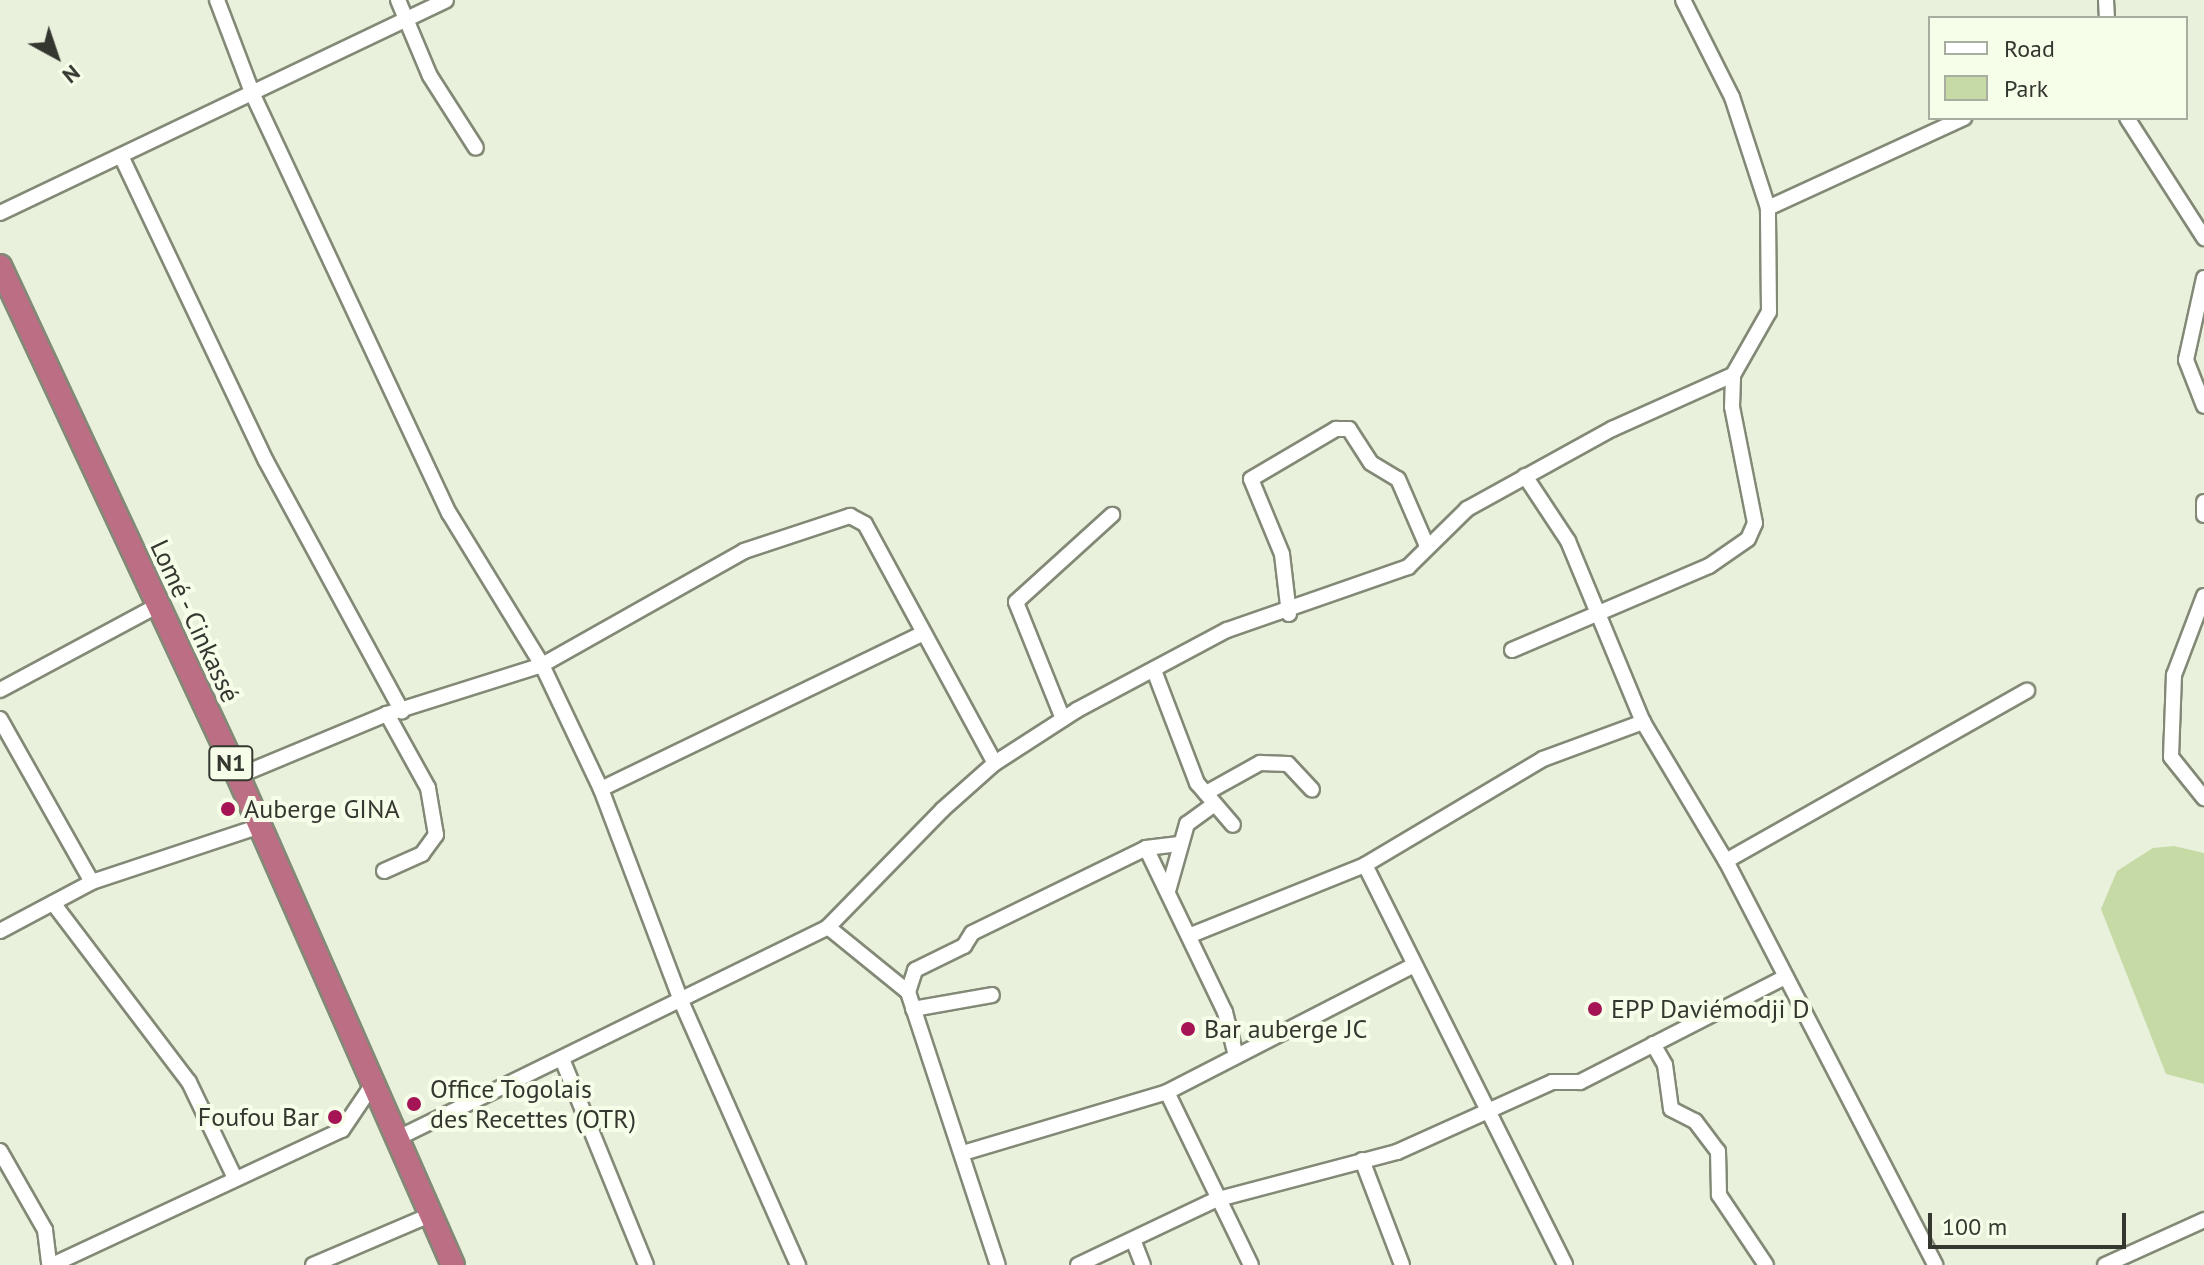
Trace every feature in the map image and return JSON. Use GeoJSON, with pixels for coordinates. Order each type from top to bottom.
{"type":"FeatureCollection","features":[{"type":"Feature","properties":{"kind":"highway","name":"Lomé - Cinkassé"},"geometry":{"type":"LineString","coordinates":[[0,266],[155,607],[238,776],[257,827],[371,1087],[453,1265]]}},
{"type":"Feature","properties":{"kind":"street"},"geometry":{"type":"LineString","coordinates":[[217,0],[253,95],[449,513],[542,665],[601,789],[683,1004],[798,1265]]}},
{"type":"Feature","properties":{"kind":"street"},"geometry":{"type":"LineString","coordinates":[[398,0],[402,20],[476,148]]}},
{"type":"Feature","properties":{"kind":"street"},"geometry":{"type":"LineString","coordinates":[[0,213],[122,158],[446,0]]}},
{"type":"Feature","properties":{"kind":"street"},"geometry":{"type":"LineString","coordinates":[[1512,650],[1596,611],[1709,566],[1748,539],[1755,523],[1732,407],[1733,375],[1769,312],[1768,208],[1732,97],[1683,0]]}},
{"type":"Feature","properties":{"kind":"street"},"geometry":{"type":"LineString","coordinates":[[1768,208],[1960,120]]}},
{"type":"Feature","properties":{"kind":"street"},"geometry":{"type":"LineString","coordinates":[[2128,120],[2204,238]]}},
{"type":"Feature","properties":{"kind":"street"},"geometry":{"type":"LineString","coordinates":[[122,158],[266,461],[394,713],[428,788],[436,835],[422,854],[384,871]]}},
{"type":"Feature","properties":{"kind":"street"},"geometry":{"type":"LineString","coordinates":[[2204,278],[2186,360],[2204,406]]}},
{"type":"Feature","properties":{"kind":"street"},"geometry":{"type":"LineString","coordinates":[[396,1139],[683,1004],[828,927],[995,763],[1063,719],[1155,673],[1227,630],[1289,614],[1408,567],[1467,509],[1525,476],[1733,375]]}},
{"type":"Feature","properties":{"kind":"street"},"geometry":{"type":"LineString","coordinates":[[1289,614],[1282,554],[1251,479],[1336,429],[1349,429],[1371,463],[1398,479],[1427,546]]}},
{"type":"Feature","properties":{"kind":"street"},"geometry":{"type":"LineString","coordinates":[[1525,476],[1568,541],[1643,722],[1726,861],[1781,979],[1935,1265]]}},
{"type":"Feature","properties":{"kind":"street"},"geometry":{"type":"LineString","coordinates":[[2204,502],[2204,515]]}},
{"type":"Feature","properties":{"kind":"street"},"geometry":{"type":"LineString","coordinates":[[1063,719],[1016,602],[1112,515]]}},
{"type":"Feature","properties":{"kind":"street"},"geometry":{"type":"LineString","coordinates":[[238,776],[394,713],[542,665],[744,551],[850,516],[865,524],[995,763]]}},
{"type":"Feature","properties":{"kind":"street"},"geometry":{"type":"LineString","coordinates":[[2204,596],[2174,675],[2171,757],[2204,798]]}},
{"type":"Feature","properties":{"kind":"street"},"geometry":{"type":"LineString","coordinates":[[0,690],[155,607]]}},
{"type":"Feature","properties":{"kind":"street"},"geometry":{"type":"LineString","coordinates":[[601,789],[923,633]]}},
{"type":"Feature","properties":{"kind":"street"},"geometry":{"type":"LineString","coordinates":[[1155,673],[1211,799],[1233,825]]}},
{"type":"Feature","properties":{"kind":"street"},"geometry":{"type":"LineString","coordinates":[[1726,861],[2027,691]]}},
{"type":"Feature","properties":{"kind":"street"},"geometry":{"type":"LineString","coordinates":[[0,719],[92,882]]}},
{"type":"Feature","properties":{"kind":"street"},"geometry":{"type":"LineString","coordinates":[[1191,935],[1365,865],[1543,759],[1643,722]]}},
{"type":"Feature","properties":{"kind":"street"},"geometry":{"type":"LineString","coordinates":[[1168,891],[1187,824],[1211,799],[1260,763],[1288,764],[1312,790]]}},
{"type":"Feature","properties":{"kind":"street"},"geometry":{"type":"LineString","coordinates":[[0,931],[92,882],[257,827]]}},
{"type":"Feature","properties":{"kind":"street"},"geometry":{"type":"LineString","coordinates":[[998,1265],[908,992],[915,970],[964,946],[972,933],[1146,848],[1181,844]]}},
{"type":"Feature","properties":{"kind":"street"},"geometry":{"type":"LineString","coordinates":[[1146,848],[1191,935],[1225,1012],[1236,1056]]}},
{"type":"Feature","properties":{"kind":"street"},"geometry":{"type":"LineString","coordinates":[[1365,865],[1565,1265]]}},
{"type":"Feature","properties":{"kind":"street"},"geometry":{"type":"LineString","coordinates":[[53,903],[189,1082],[235,1178]]}},
{"type":"Feature","properties":{"kind":"street"},"geometry":{"type":"LineString","coordinates":[[828,927],[908,992]]}},
{"type":"Feature","properties":{"kind":"street"},"geometry":{"type":"LineString","coordinates":[[963,1153],[1167,1092],[1414,965]]}},
{"type":"Feature","properties":{"kind":"street"},"geometry":{"type":"LineString","coordinates":[[1078,1265],[1134,1242],[1215,1200],[1362,1160],[1486,1112],[1552,1082],[1580,1082],[1781,979]]}},
{"type":"Feature","properties":{"kind":"street"},"geometry":{"type":"LineString","coordinates":[[913,1009],[992,995]]}},
{"type":"Feature","properties":{"kind":"street"},"geometry":{"type":"LineString","coordinates":[[1653,1044],[1665,1065],[1671,1109],[1695,1121],[1718,1151],[1719,1195],[1766,1265]]}},
{"type":"Feature","properties":{"kind":"street"},"geometry":{"type":"LineString","coordinates":[[562,1059],[646,1265]]}},
{"type":"Feature","properties":{"kind":"street"},"geometry":{"type":"LineString","coordinates":[[0,1151],[45,1230],[50,1265],[342,1130],[371,1087]]}},
{"type":"Feature","properties":{"kind":"street"},"geometry":{"type":"LineString","coordinates":[[1167,1092],[1215,1200],[1251,1265]]}},
{"type":"Feature","properties":{"kind":"street"},"geometry":{"type":"LineString","coordinates":[[1362,1160],[1402,1265]]}},
{"type":"Feature","properties":{"kind":"street"},"geometry":{"type":"LineString","coordinates":[[313,1265],[430,1215]]}},
{"type":"Feature","properties":{"kind":"street"},"geometry":{"type":"LineString","coordinates":[[2105,1265],[2204,1220]]}},
{"type":"Feature","properties":{"kind":"street"},"geometry":{"type":"LineString","coordinates":[[1134,1242],[1143,1265]]}},
{"type":"Feature","properties":{"kind":"green space"},"geometry":{"type":"Polygon","coordinates":[[[2174,846],[2204,853],[2204,1084],[2166,1074],[2101,909],[2117,871],[2153,848],[2174,846]]]}},
{"type":"Feature","properties":{"kind":"place","name":"Auberge GINA"},"geometry":{"type":"Point","coordinates":[228,809]}},
{"type":"Feature","properties":{"kind":"place","name":"EPP Daviémodji D"},"geometry":{"type":"Point","coordinates":[1595,1009]}},
{"type":"Feature","properties":{"kind":"place","name":"Bar auberge JC"},"geometry":{"type":"Point","coordinates":[1188,1029]}},
{"type":"Feature","properties":{"kind":"place","name":"Office Togolais des Recettes (OTR)"},"geometry":{"type":"Point","coordinates":[414,1104]}},
{"type":"Feature","properties":{"kind":"place","name":"Foufou Bar"},"geometry":{"type":"Point","coordinates":[335,1117]}}]}
